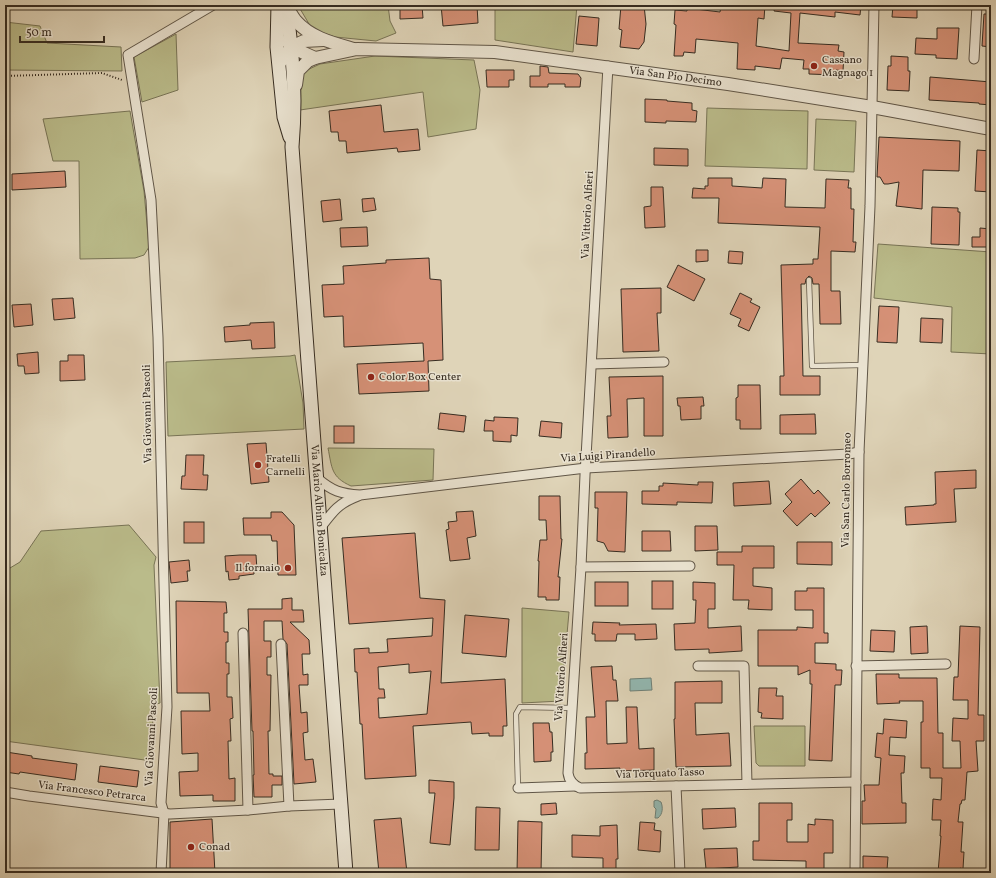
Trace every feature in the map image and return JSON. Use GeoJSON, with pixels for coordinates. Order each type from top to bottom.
{"type":"FeatureCollection","features":[{"type":"Feature","properties":{"kind":"main road","name":"Via Mario Albino Bonicalza"},"geometry":{"type":"LineString","coordinates":[[282,7],[291,47],[294,72],[295,120],[292,147]]}},
{"type":"Feature","properties":{"kind":"main road","name":"Via Mario Albino Bonicalza"},"geometry":{"type":"LineString","coordinates":[[282,7],[277,47],[284,117],[292,147],[322,527],[346,873]]}},
{"type":"Feature","properties":{"kind":"street","name":"Via Giovanni Pascoli"},"geometry":{"type":"LineString","coordinates":[[161,873],[164,813],[161,802],[167,707],[158,337],[151,200],[128,55],[212,5]]}},
{"type":"Feature","properties":{"kind":"street","name":"Via San Carlo Borromeo"},"geometry":{"type":"LineString","coordinates":[[855,873],[859,452],[870,206],[874,5]]}},
{"type":"Feature","properties":{"kind":"street"},"geometry":{"type":"LineString","coordinates":[[974,59],[977,5]]}},
{"type":"Feature","properties":{"kind":"street","name":"Via San Pio Decimo"},"geometry":{"type":"LineString","coordinates":[[282,7],[312,34],[323,40],[357,49]]}},
{"type":"Feature","properties":{"kind":"street","name":"Via San Pio Decimo"},"geometry":{"type":"LineString","coordinates":[[291,47],[304,41],[323,40]]}},
{"type":"Feature","properties":{"kind":"street"},"geometry":{"type":"LineString","coordinates":[[279,64],[291,47],[315,58]]}},
{"type":"Feature","properties":{"kind":"street","name":"Via San Pio Decimo"},"geometry":{"type":"LineString","coordinates":[[294,93],[298,71],[303,65],[315,58],[357,49],[496,52],[608,66],[736,85],[872,107],[991,129]]}},
{"type":"Feature","properties":{"kind":"street","name":"Via Vittorio Alfieri"},"geometry":{"type":"LineString","coordinates":[[575,786],[569,780],[568,773],[582,567],[608,66]]}},
{"type":"Feature","properties":{"kind":"street"},"geometry":{"type":"LineString","coordinates":[[592,364],[664,362]]}},
{"type":"Feature","properties":{"kind":"street","name":"Via Luigi Pirandello"},"geometry":{"type":"LineString","coordinates":[[322,527],[336,508],[345,501],[360,495],[586,468],[849,454],[859,452]]}},
{"type":"Feature","properties":{"kind":"street","name":"Via Luigi Pirandello"},"geometry":{"type":"LineString","coordinates":[[317,478],[334,491],[360,495]]}},
{"type":"Feature","properties":{"kind":"street"},"geometry":{"type":"LineString","coordinates":[[582,567],[690,566]]}},
{"type":"Feature","properties":{"kind":"street"},"geometry":{"type":"LineString","coordinates":[[243,633],[248,810]]}},
{"type":"Feature","properties":{"kind":"street"},"geometry":{"type":"LineString","coordinates":[[281,644],[289,806]]}},
{"type":"Feature","properties":{"kind":"street"},"geometry":{"type":"LineString","coordinates":[[856,666],[946,664]]}},
{"type":"Feature","properties":{"kind":"street"},"geometry":{"type":"LineString","coordinates":[[698,666],[744,666],[747,784]]}},
{"type":"Feature","properties":{"kind":"street","name":"Via Torquato Tasso"},"geometry":{"type":"LineString","coordinates":[[518,788],[856,782]]}},
{"type":"Feature","properties":{"kind":"street"},"geometry":{"type":"LineString","coordinates":[[676,786],[680,873]]}},
{"type":"Feature","properties":{"kind":"street","name":"Via Francesco Petrarca"},"geometry":{"type":"LineString","coordinates":[[5,792],[164,813],[248,810],[289,806],[341,804]]}},
{"type":"Feature","properties":{"kind":"lane"},"geometry":{"type":"LineString","coordinates":[[809,280],[812,366],[863,365]]}},
{"type":"Feature","properties":{"kind":"lane"},"geometry":{"type":"LineString","coordinates":[[518,788],[516,714],[520,707],[572,708]]}},
{"type":"Feature","properties":{"kind":"path"},"geometry":{"type":"LineString","coordinates":[[5,76],[102,73],[117,77],[132,85]]}},
{"type":"Feature","properties":{"kind":"green space"},"geometry":{"type":"Polygon","coordinates":[[[303,5],[388,5],[390,21],[396,33],[376,41],[335,37],[312,29],[299,7],[303,5]]]}},
{"type":"Feature","properties":{"kind":"green space"},"geometry":{"type":"Polygon","coordinates":[[[495,5],[577,5],[573,52],[495,40],[495,5]]]}},
{"type":"Feature","properties":{"kind":"green space"},"geometry":{"type":"Polygon","coordinates":[[[5,22],[40,26],[47,43],[121,47],[122,71],[5,70],[5,22]]]}},
{"type":"Feature","properties":{"kind":"green space"},"geometry":{"type":"Polygon","coordinates":[[[176,34],[178,90],[142,102],[134,57],[176,34]]]}},
{"type":"Feature","properties":{"kind":"green space"},"geometry":{"type":"Polygon","coordinates":[[[375,56],[474,60],[480,90],[476,129],[428,137],[423,92],[300,110],[300,81],[305,71],[320,64],[375,56]]]}},
{"type":"Feature","properties":{"kind":"green space"},"geometry":{"type":"Polygon","coordinates":[[[707,108],[808,111],[807,169],[705,166],[707,108]]]}},
{"type":"Feature","properties":{"kind":"green space"},"geometry":{"type":"Polygon","coordinates":[[[130,111],[144,191],[149,247],[144,255],[135,258],[80,259],[79,161],[53,161],[43,119],[130,111]]]}},
{"type":"Feature","properties":{"kind":"green space"},"geometry":{"type":"Polygon","coordinates":[[[816,119],[856,121],[854,172],[814,170],[816,119]]]}},
{"type":"Feature","properties":{"kind":"green space"},"geometry":{"type":"Polygon","coordinates":[[[878,244],[991,252],[991,354],[951,352],[952,307],[874,298],[878,244]]]}},
{"type":"Feature","properties":{"kind":"green space"},"geometry":{"type":"Polygon","coordinates":[[[295,355],[303,403],[304,429],[168,436],[166,362],[295,355]]]}},
{"type":"Feature","properties":{"kind":"green space"},"geometry":{"type":"Polygon","coordinates":[[[328,448],[434,449],[433,480],[351,486],[344,483],[336,475],[332,466],[328,448]]]}},
{"type":"Feature","properties":{"kind":"green space"},"geometry":{"type":"Polygon","coordinates":[[[129,525],[156,557],[154,565],[160,703],[153,705],[152,761],[5,741],[5,571],[20,562],[41,531],[129,525]]]}},
{"type":"Feature","properties":{"kind":"green space"},"geometry":{"type":"Polygon","coordinates":[[[522,608],[569,612],[561,701],[522,703],[522,608]]]}},
{"type":"Feature","properties":{"kind":"green space"},"geometry":{"type":"Polygon","coordinates":[[[754,726],[805,726],[805,766],[759,766],[756,763],[754,726]]]}},
{"type":"Feature","properties":{"kind":"water"},"geometry":{"type":"Polygon","coordinates":[[[651,678],[652,690],[630,691],[630,679],[651,678]]]}},
{"type":"Feature","properties":{"kind":"water"},"geometry":{"type":"Polygon","coordinates":[[[657,800],[661,802],[662,810],[661,815],[658,818],[655,818],[656,809],[654,807],[654,801],[657,800]]]}},
{"type":"Feature","properties":{"kind":"building"},"geometry":{"type":"Polygon","coordinates":[[[400,5],[422,5],[423,18],[400,19],[400,5]]]}},
{"type":"Feature","properties":{"kind":"building"},"geometry":{"type":"Polygon","coordinates":[[[441,5],[477,5],[478,23],[443,26],[441,5]]]}},
{"type":"Feature","properties":{"kind":"building"},"geometry":{"type":"Polygon","coordinates":[[[621,5],[644,5],[646,24],[644,42],[639,49],[620,47],[622,30],[619,29],[621,5]]]}},
{"type":"Feature","properties":{"kind":"building"},"geometry":{"type":"Polygon","coordinates":[[[765,5],[764,19],[758,18],[756,46],[789,51],[791,13],[774,11],[775,5],[861,5],[860,15],[835,12],[835,17],[800,13],[798,43],[839,45],[838,51],[844,52],[843,71],[836,70],[836,75],[809,74],[809,69],[803,69],[804,60],[782,58],[780,69],[755,66],[755,70],[737,69],[738,43],[696,39],[695,53],[684,52],[683,56],[674,56],[676,25],[674,24],[675,10],[687,11],[687,8],[720,12],[721,6],[765,5]]]}},
{"type":"Feature","properties":{"kind":"building"},"geometry":{"type":"Polygon","coordinates":[[[893,5],[917,5],[917,18],[892,17],[893,5]]]}},
{"type":"Feature","properties":{"kind":"building"},"geometry":{"type":"Polygon","coordinates":[[[984,14],[991,14],[991,47],[982,46],[984,14]]]}},
{"type":"Feature","properties":{"kind":"building"},"geometry":{"type":"Polygon","coordinates":[[[579,16],[599,18],[597,46],[576,44],[579,16]]]}},
{"type":"Feature","properties":{"kind":"building"},"geometry":{"type":"Polygon","coordinates":[[[937,28],[959,28],[957,59],[936,58],[936,55],[915,54],[916,38],[937,39],[937,28]]]}},
{"type":"Feature","properties":{"kind":"building"},"geometry":{"type":"Polygon","coordinates":[[[891,56],[908,57],[908,71],[910,71],[909,91],[887,90],[888,66],[891,66],[891,56]]]}},
{"type":"Feature","properties":{"kind":"building"},"geometry":{"type":"Polygon","coordinates":[[[540,66],[548,67],[549,73],[578,74],[581,78],[580,87],[565,87],[565,84],[548,84],[548,87],[530,87],[530,76],[540,76],[540,66]]]}},
{"type":"Feature","properties":{"kind":"building"},"geometry":{"type":"Polygon","coordinates":[[[486,70],[514,70],[514,80],[509,80],[509,87],[487,87],[486,70]]]}},
{"type":"Feature","properties":{"kind":"building"},"geometry":{"type":"Polygon","coordinates":[[[930,77],[991,82],[991,105],[929,100],[930,77]]]}},
{"type":"Feature","properties":{"kind":"building"},"geometry":{"type":"Polygon","coordinates":[[[645,99],[692,103],[692,110],[697,111],[696,122],[645,122],[645,99]]]}},
{"type":"Feature","properties":{"kind":"building"},"geometry":{"type":"Polygon","coordinates":[[[381,105],[384,132],[418,129],[420,150],[398,152],[397,148],[347,153],[346,141],[339,141],[338,132],[331,132],[329,111],[381,105]]]}},
{"type":"Feature","properties":{"kind":"building"},"geometry":{"type":"Polygon","coordinates":[[[879,137],[960,141],[959,171],[923,170],[922,209],[896,206],[899,182],[884,184],[880,177],[877,177],[879,137]]]}},
{"type":"Feature","properties":{"kind":"building"},"geometry":{"type":"Polygon","coordinates":[[[654,148],[688,149],[688,166],[654,165],[654,148]]]}},
{"type":"Feature","properties":{"kind":"building"},"geometry":{"type":"Polygon","coordinates":[[[977,150],[991,151],[991,192],[975,191],[977,150]]]}},
{"type":"Feature","properties":{"kind":"building"},"geometry":{"type":"Polygon","coordinates":[[[65,171],[66,187],[12,190],[12,174],[65,171]]]}},
{"type":"Feature","properties":{"kind":"building"},"geometry":{"type":"Polygon","coordinates":[[[708,178],[732,178],[732,186],[762,188],[763,178],[786,179],[785,207],[825,208],[826,179],[849,180],[848,188],[851,188],[851,209],[854,209],[853,242],[856,242],[855,252],[831,251],[831,291],[840,291],[841,324],[820,324],[819,284],[813,284],[812,278],[809,276],[806,279],[805,284],[801,284],[803,376],[820,376],[820,395],[780,395],[780,376],[784,376],[781,265],[813,264],[813,259],[818,259],[820,227],[718,223],[719,198],[692,198],[693,188],[705,189],[705,186],[708,186],[708,178]]]}},
{"type":"Feature","properties":{"kind":"building"},"geometry":{"type":"Polygon","coordinates":[[[651,187],[663,187],[665,227],[645,228],[644,207],[651,206],[651,187]]]}},
{"type":"Feature","properties":{"kind":"building"},"geometry":{"type":"Polygon","coordinates":[[[374,198],[376,210],[363,212],[362,199],[374,198]]]}},
{"type":"Feature","properties":{"kind":"building"},"geometry":{"type":"Polygon","coordinates":[[[340,199],[342,220],[323,222],[321,201],[340,199]]]}},
{"type":"Feature","properties":{"kind":"building"},"geometry":{"type":"Polygon","coordinates":[[[932,207],[958,208],[958,212],[960,212],[959,245],[931,244],[932,207]]]}},
{"type":"Feature","properties":{"kind":"building"},"geometry":{"type":"Polygon","coordinates":[[[367,227],[368,246],[341,247],[340,228],[367,227]]]}},
{"type":"Feature","properties":{"kind":"building"},"geometry":{"type":"Polygon","coordinates":[[[980,228],[991,229],[991,247],[972,247],[972,237],[980,237],[980,228]]]}},
{"type":"Feature","properties":{"kind":"building"},"geometry":{"type":"Polygon","coordinates":[[[696,250],[708,250],[708,261],[696,262],[696,250]]]}},
{"type":"Feature","properties":{"kind":"building"},"geometry":{"type":"Polygon","coordinates":[[[729,251],[743,252],[742,264],[728,263],[729,251]]]}},
{"type":"Feature","properties":{"kind":"building"},"geometry":{"type":"Polygon","coordinates":[[[429,258],[430,279],[441,280],[443,360],[428,361],[429,391],[359,394],[357,364],[424,361],[423,343],[344,347],[343,316],[324,317],[322,285],[344,284],[343,266],[386,263],[386,260],[429,258]]]}},
{"type":"Feature","properties":{"kind":"building"},"geometry":{"type":"Polygon","coordinates":[[[678,265],[705,279],[694,301],[667,287],[678,265]]]}},
{"type":"Feature","properties":{"kind":"building"},"geometry":{"type":"Polygon","coordinates":[[[661,288],[661,313],[657,313],[659,351],[623,352],[621,289],[661,288]]]}},
{"type":"Feature","properties":{"kind":"building"},"geometry":{"type":"Polygon","coordinates":[[[740,293],[752,299],[750,302],[760,307],[749,331],[738,326],[741,319],[730,314],[740,293]]]}},
{"type":"Feature","properties":{"kind":"building"},"geometry":{"type":"Polygon","coordinates":[[[73,298],[75,318],[54,320],[52,299],[73,298]]]}},
{"type":"Feature","properties":{"kind":"building"},"geometry":{"type":"Polygon","coordinates":[[[31,304],[33,325],[14,327],[12,305],[31,304]]]}},
{"type":"Feature","properties":{"kind":"building"},"geometry":{"type":"Polygon","coordinates":[[[879,306],[899,307],[897,343],[877,342],[879,306]]]}},
{"type":"Feature","properties":{"kind":"building"},"geometry":{"type":"Polygon","coordinates":[[[921,318],[943,319],[942,343],[920,342],[921,318]]]}},
{"type":"Feature","properties":{"kind":"building"},"geometry":{"type":"Polygon","coordinates":[[[274,322],[275,348],[252,349],[251,340],[225,342],[224,327],[250,325],[250,323],[274,322]]]}},
{"type":"Feature","properties":{"kind":"building"},"geometry":{"type":"Polygon","coordinates":[[[38,352],[39,373],[25,374],[24,366],[18,366],[17,354],[38,352]]]}},
{"type":"Feature","properties":{"kind":"building"},"geometry":{"type":"Polygon","coordinates":[[[68,355],[84,355],[85,380],[60,381],[60,361],[68,361],[68,355]]]}},
{"type":"Feature","properties":{"kind":"building"},"geometry":{"type":"Polygon","coordinates":[[[663,376],[663,436],[644,436],[644,398],[627,399],[628,437],[608,438],[607,416],[611,416],[609,377],[663,376]]]}},
{"type":"Feature","properties":{"kind":"building"},"geometry":{"type":"Polygon","coordinates":[[[738,385],[760,385],[761,429],[740,429],[740,420],[736,420],[736,398],[738,397],[738,385]]]}},
{"type":"Feature","properties":{"kind":"building"},"geometry":{"type":"Polygon","coordinates":[[[703,397],[704,406],[701,406],[701,419],[681,420],[680,406],[678,406],[677,398],[703,397]]]}},
{"type":"Feature","properties":{"kind":"building"},"geometry":{"type":"Polygon","coordinates":[[[440,413],[466,416],[464,432],[438,429],[440,413]]]}},
{"type":"Feature","properties":{"kind":"building"},"geometry":{"type":"Polygon","coordinates":[[[815,414],[816,434],[780,434],[780,415],[815,414]]]}},
{"type":"Feature","properties":{"kind":"building"},"geometry":{"type":"Polygon","coordinates":[[[494,417],[518,418],[517,436],[511,435],[511,442],[493,441],[493,431],[484,431],[485,420],[494,421],[494,417]]]}},
{"type":"Feature","properties":{"kind":"building"},"geometry":{"type":"Polygon","coordinates":[[[541,421],[562,423],[561,438],[539,436],[541,421]]]}},
{"type":"Feature","properties":{"kind":"building"},"geometry":{"type":"Polygon","coordinates":[[[334,426],[354,426],[354,443],[334,443],[334,426]]]}},
{"type":"Feature","properties":{"kind":"building"},"geometry":{"type":"Polygon","coordinates":[[[266,443],[269,482],[251,484],[247,444],[266,443]]]}},
{"type":"Feature","properties":{"kind":"building"},"geometry":{"type":"Polygon","coordinates":[[[186,455],[204,455],[203,475],[208,475],[207,490],[181,489],[182,476],[185,476],[186,455]]]}},
{"type":"Feature","properties":{"kind":"building"},"geometry":{"type":"Polygon","coordinates":[[[976,470],[976,488],[954,489],[956,522],[906,525],[905,507],[936,504],[935,472],[976,470]]]}},
{"type":"Feature","properties":{"kind":"building"},"geometry":{"type":"Polygon","coordinates":[[[801,479],[814,494],[818,490],[830,503],[815,517],[811,513],[797,526],[783,511],[792,502],[785,494],[801,479]]]}},
{"type":"Feature","properties":{"kind":"building"},"geometry":{"type":"Polygon","coordinates":[[[769,481],[771,504],[734,506],[733,483],[769,481]]]}},
{"type":"Feature","properties":{"kind":"building"},"geometry":{"type":"Polygon","coordinates":[[[698,482],[713,482],[712,503],[677,502],[677,505],[642,504],[642,491],[659,491],[659,486],[663,486],[663,483],[698,485],[698,482]]]}},
{"type":"Feature","properties":{"kind":"building"},"geometry":{"type":"Polygon","coordinates":[[[595,492],[627,492],[625,552],[608,551],[604,543],[597,541],[598,508],[595,508],[595,492]]]}},
{"type":"Feature","properties":{"kind":"building"},"geometry":{"type":"Polygon","coordinates":[[[539,496],[560,496],[562,539],[558,577],[560,577],[559,600],[546,600],[546,597],[538,597],[538,561],[540,540],[547,540],[546,520],[539,520],[539,496]]]}},
{"type":"Feature","properties":{"kind":"building"},"geometry":{"type":"Polygon","coordinates":[[[473,511],[476,536],[467,538],[470,559],[450,561],[446,530],[449,529],[448,522],[457,521],[456,512],[473,511]]]}},
{"type":"Feature","properties":{"kind":"building"},"geometry":{"type":"Polygon","coordinates":[[[271,512],[282,512],[294,525],[296,575],[278,575],[277,541],[272,541],[271,535],[244,535],[243,518],[271,518],[271,512]]]}},
{"type":"Feature","properties":{"kind":"building"},"geometry":{"type":"Polygon","coordinates":[[[184,522],[204,522],[204,543],[184,543],[184,522]]]}},
{"type":"Feature","properties":{"kind":"building"},"geometry":{"type":"Polygon","coordinates":[[[695,526],[717,526],[718,550],[695,551],[695,526]]]}},
{"type":"Feature","properties":{"kind":"building"},"geometry":{"type":"Polygon","coordinates":[[[642,531],[670,531],[671,551],[642,551],[642,531]]]}},
{"type":"Feature","properties":{"kind":"building"},"geometry":{"type":"Polygon","coordinates":[[[415,533],[420,598],[445,600],[441,683],[505,679],[507,726],[503,726],[503,736],[489,736],[489,733],[472,734],[471,722],[413,726],[416,776],[365,779],[362,724],[360,724],[354,649],[369,648],[369,653],[388,652],[387,639],[432,636],[433,618],[349,624],[342,538],[415,533]],[[409,664],[378,667],[379,689],[384,689],[385,698],[378,698],[379,718],[427,714],[431,671],[409,673],[409,664]]]}},
{"type":"Feature","properties":{"kind":"building"},"geometry":{"type":"Polygon","coordinates":[[[797,542],[832,542],[832,565],[797,564],[797,542]]]}},
{"type":"Feature","properties":{"kind":"building"},"geometry":{"type":"Polygon","coordinates":[[[742,546],[774,546],[774,568],[753,568],[753,586],[772,588],[772,610],[748,609],[749,600],[733,600],[734,565],[717,565],[717,552],[742,552],[742,546]]]}},
{"type":"Feature","properties":{"kind":"building"},"geometry":{"type":"Polygon","coordinates":[[[256,555],[257,570],[254,570],[254,574],[239,576],[239,579],[229,580],[228,571],[226,572],[225,556],[256,555]]]}},
{"type":"Feature","properties":{"kind":"building"},"geometry":{"type":"Polygon","coordinates":[[[189,560],[190,571],[187,571],[188,581],[171,583],[169,562],[189,560]]]}},
{"type":"Feature","properties":{"kind":"building"},"geometry":{"type":"Polygon","coordinates":[[[652,581],[673,581],[673,609],[652,609],[652,581]]]}},
{"type":"Feature","properties":{"kind":"building"},"geometry":{"type":"Polygon","coordinates":[[[595,582],[628,582],[628,606],[595,606],[595,582]]]}},
{"type":"Feature","properties":{"kind":"building"},"geometry":{"type":"Polygon","coordinates":[[[693,582],[715,583],[715,609],[708,609],[708,628],[741,626],[742,651],[709,653],[709,649],[675,650],[674,624],[695,623],[696,600],[693,600],[693,582]]]}},
{"type":"Feature","properties":{"kind":"building"},"geometry":{"type":"Polygon","coordinates":[[[807,588],[824,588],[824,633],[828,633],[828,643],[815,643],[815,663],[836,664],[836,670],[842,670],[841,685],[835,685],[832,761],[809,760],[812,684],[810,684],[810,670],[798,675],[798,666],[758,666],[758,630],[797,630],[797,627],[813,628],[813,610],[795,610],[795,591],[807,591],[807,588]]]}},
{"type":"Feature","properties":{"kind":"building"},"geometry":{"type":"Polygon","coordinates":[[[292,598],[292,610],[303,610],[304,622],[290,622],[309,640],[310,654],[302,654],[303,675],[308,674],[308,685],[299,685],[301,713],[307,712],[308,732],[303,733],[305,760],[313,759],[316,782],[294,784],[287,644],[283,639],[282,621],[264,621],[264,641],[271,641],[271,657],[267,657],[267,675],[271,675],[270,731],[268,731],[269,774],[273,774],[273,776],[282,776],[282,785],[272,785],[272,797],[254,797],[248,609],[282,609],[282,599],[292,598]]]}},
{"type":"Feature","properties":{"kind":"building"},"geometry":{"type":"Polygon","coordinates":[[[176,601],[226,602],[227,613],[224,613],[224,632],[228,632],[228,642],[226,642],[226,663],[229,663],[229,674],[227,674],[227,697],[232,697],[233,718],[230,719],[231,741],[228,741],[229,779],[235,778],[235,801],[213,801],[213,795],[180,796],[179,772],[198,771],[198,753],[182,754],[181,711],[210,711],[209,693],[177,693],[176,601]]]}},
{"type":"Feature","properties":{"kind":"building"},"geometry":{"type":"Polygon","coordinates":[[[465,615],[509,619],[506,657],[462,653],[465,615]]]}},
{"type":"Feature","properties":{"kind":"building"},"geometry":{"type":"Polygon","coordinates":[[[593,622],[620,623],[619,625],[656,624],[657,639],[635,640],[635,634],[617,634],[616,641],[595,641],[595,634],[592,634],[593,622]]]}},
{"type":"Feature","properties":{"kind":"building"},"geometry":{"type":"Polygon","coordinates":[[[927,626],[928,653],[911,654],[910,627],[927,626]]]}},
{"type":"Feature","properties":{"kind":"building"},"geometry":{"type":"Polygon","coordinates":[[[960,626],[980,627],[978,715],[984,715],[984,741],[976,741],[978,771],[967,772],[965,800],[962,800],[960,804],[958,822],[963,822],[961,852],[964,852],[963,869],[960,868],[959,872],[938,873],[941,820],[932,820],[933,799],[941,800],[942,778],[930,778],[930,768],[921,768],[921,722],[923,722],[923,701],[899,701],[900,703],[877,704],[876,674],[899,674],[899,678],[937,678],[938,733],[943,733],[943,768],[961,768],[960,741],[952,741],[953,718],[968,719],[968,700],[953,700],[954,677],[958,677],[960,626]]]}},
{"type":"Feature","properties":{"kind":"building"},"geometry":{"type":"Polygon","coordinates":[[[871,630],[895,631],[894,652],[870,651],[871,630]]]}},
{"type":"Feature","properties":{"kind":"building"},"geometry":{"type":"Polygon","coordinates":[[[612,666],[613,680],[616,680],[618,701],[606,701],[607,744],[627,743],[626,707],[637,707],[639,749],[654,748],[654,770],[620,771],[620,768],[585,769],[585,753],[587,753],[586,717],[595,717],[591,667],[612,666]]]}},
{"type":"Feature","properties":{"kind":"building"},"geometry":{"type":"Polygon","coordinates":[[[722,681],[722,703],[695,703],[696,735],[729,733],[731,766],[676,767],[674,719],[675,682],[722,681]]]}},
{"type":"Feature","properties":{"kind":"building"},"geometry":{"type":"Polygon","coordinates":[[[759,688],[777,688],[776,696],[783,696],[783,719],[761,718],[762,713],[758,712],[759,688]]]}},
{"type":"Feature","properties":{"kind":"building"},"geometry":{"type":"Polygon","coordinates":[[[884,719],[907,721],[906,738],[890,737],[889,755],[905,756],[904,773],[901,773],[902,803],[906,803],[906,823],[862,824],[862,801],[865,801],[864,785],[879,785],[881,758],[875,757],[877,733],[883,734],[884,719]]]}},
{"type":"Feature","properties":{"kind":"building"},"geometry":{"type":"Polygon","coordinates":[[[533,723],[549,723],[550,732],[552,732],[553,752],[551,752],[551,761],[534,762],[533,723]]]}},
{"type":"Feature","properties":{"kind":"building"},"geometry":{"type":"Polygon","coordinates":[[[6,752],[32,756],[32,758],[77,764],[75,780],[20,772],[19,774],[5,772],[6,752]]]}},
{"type":"Feature","properties":{"kind":"building"},"geometry":{"type":"Polygon","coordinates":[[[100,766],[139,771],[137,787],[98,782],[100,766]]]}},
{"type":"Feature","properties":{"kind":"building"},"geometry":{"type":"Polygon","coordinates":[[[429,780],[454,782],[450,845],[430,843],[435,793],[429,793],[429,780]]]}},
{"type":"Feature","properties":{"kind":"building"},"geometry":{"type":"Polygon","coordinates":[[[556,803],[557,814],[541,815],[541,804],[556,803]]]}},
{"type":"Feature","properties":{"kind":"building"},"geometry":{"type":"Polygon","coordinates":[[[759,803],[792,803],[792,820],[787,820],[787,842],[808,842],[808,824],[815,825],[815,819],[833,820],[833,853],[824,853],[824,873],[806,873],[806,861],[753,860],[753,841],[759,841],[759,803]]]}},
{"type":"Feature","properties":{"kind":"building"},"geometry":{"type":"Polygon","coordinates":[[[476,807],[500,808],[499,850],[475,850],[476,807]]]}},
{"type":"Feature","properties":{"kind":"building"},"geometry":{"type":"Polygon","coordinates":[[[735,808],[736,827],[703,829],[702,809],[735,808]]]}},
{"type":"Feature","properties":{"kind":"building"},"geometry":{"type":"Polygon","coordinates":[[[401,818],[407,873],[379,873],[374,820],[401,818]]]}},
{"type":"Feature","properties":{"kind":"building","name":"Conad"},"geometry":{"type":"Polygon","coordinates":[[[212,819],[215,873],[170,873],[170,822],[212,819]]]}},
{"type":"Feature","properties":{"kind":"building"},"geometry":{"type":"Polygon","coordinates":[[[518,821],[542,822],[541,873],[517,873],[518,821]]]}},
{"type":"Feature","properties":{"kind":"building"},"geometry":{"type":"Polygon","coordinates":[[[640,822],[655,823],[654,830],[661,831],[660,852],[638,850],[640,822]]]}},
{"type":"Feature","properties":{"kind":"building"},"geometry":{"type":"Polygon","coordinates":[[[617,825],[618,859],[616,859],[616,873],[603,873],[603,858],[572,857],[572,835],[600,836],[600,826],[617,825]]]}},
{"type":"Feature","properties":{"kind":"building"},"geometry":{"type":"Polygon","coordinates":[[[737,848],[738,867],[706,869],[704,849],[737,848]]]}},
{"type":"Feature","properties":{"kind":"building"},"geometry":{"type":"Polygon","coordinates":[[[863,856],[888,857],[887,870],[880,869],[880,873],[863,873],[863,856]]]}},
{"type":"Feature","properties":{"kind":"place","name":"Cassano Magnago 1"},"geometry":{"type":"Point","coordinates":[814,66]}},
{"type":"Feature","properties":{"kind":"place","name":"Color Box Center"},"geometry":{"type":"Point","coordinates":[371,377]}},
{"type":"Feature","properties":{"kind":"place","name":"Fratelli Carnelli"},"geometry":{"type":"Point","coordinates":[258,465]}},
{"type":"Feature","properties":{"kind":"place","name":"Il fornaio"},"geometry":{"type":"Point","coordinates":[288,568]}},
{"type":"Feature","properties":{"kind":"place","name":"Conad"},"geometry":{"type":"Point","coordinates":[191,847]}}]}
